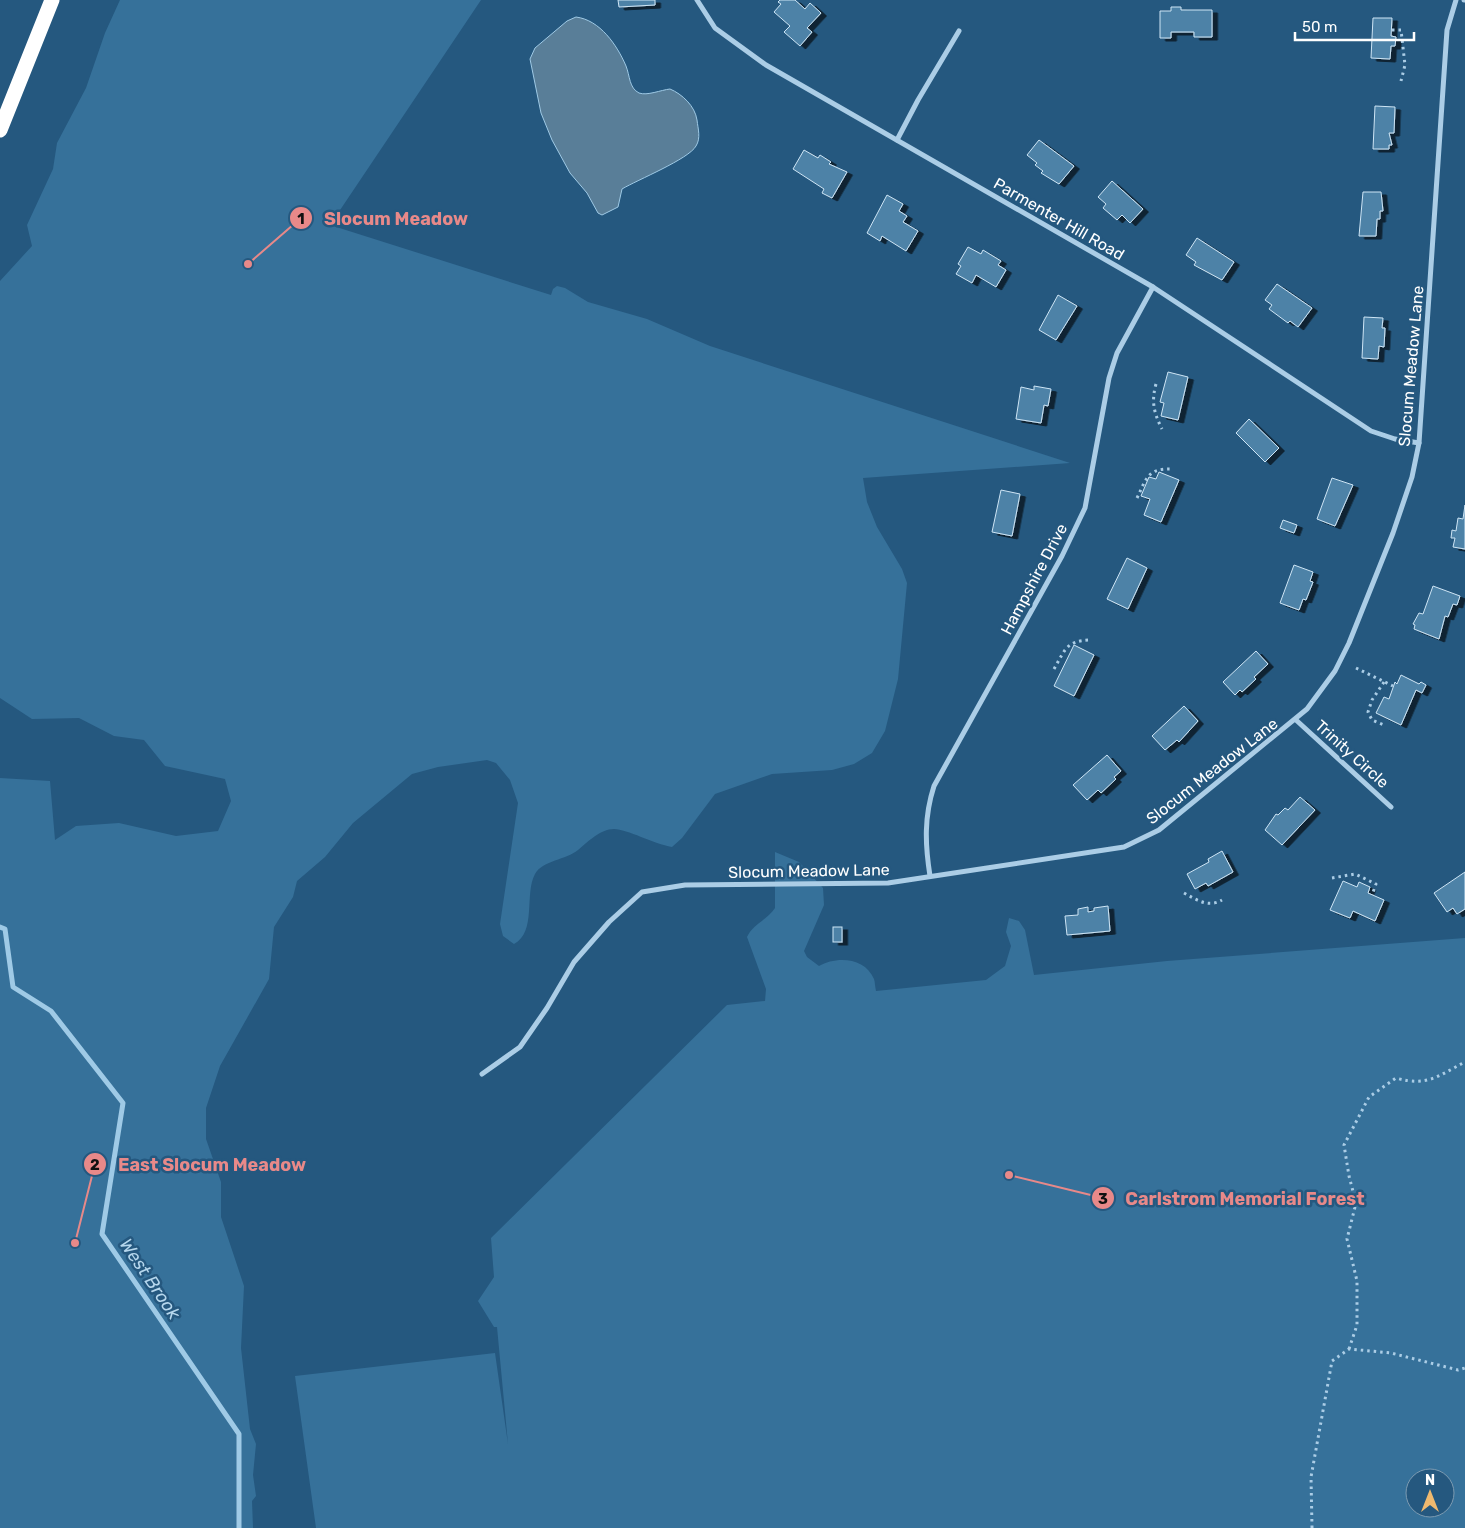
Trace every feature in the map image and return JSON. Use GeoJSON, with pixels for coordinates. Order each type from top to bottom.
{"type":"FeatureCollection","features":[{"type":"Feature","properties":{"kind":"highway"},"geometry":{"type":"LineString","coordinates":[[0,130],[52,0]]}},
{"type":"Feature","properties":{"kind":"street","name":"Parmenter Hill Road"},"geometry":{"type":"LineString","coordinates":[[697,0],[715,28],[766,65],[1153,287],[1371,431],[1395,439],[1419,443]]}},
{"type":"Feature","properties":{"kind":"street","name":"Slocum Meadow Lane"},"geometry":{"type":"LineString","coordinates":[[482,1074],[520,1047],[547,1008],[574,962],[609,922],[642,892],[685,885],[862,885],[1105,852],[1142,840],[1167,824],[1296,720],[1326,684],[1349,643],[1400,515],[1419,443],[1448,30],[1456,0]]}},
{"type":"Feature","properties":{"kind":"street"},"geometry":{"type":"LineString","coordinates":[[897,140],[959,31]]}},
{"type":"Feature","properties":{"kind":"street","name":"Hampshire Drive"},"geometry":{"type":"LineString","coordinates":[[930,876],[925,834],[927,810],[934,786],[1062,556],[1086,508],[1109,378],[1117,352],[1153,287]]}},
{"type":"Feature","properties":{"kind":"street","name":"Trinity Circle"},"geometry":{"type":"LineString","coordinates":[[1296,720],[1391,807]]}},
{"type":"Feature","properties":{"kind":"path"},"geometry":{"type":"LineString","coordinates":[[1392,30],[1401,30],[1405,65],[1401,81]]}},
{"type":"Feature","properties":{"kind":"path"},"geometry":{"type":"LineString","coordinates":[[1156,384],[1152,403],[1154,413],[1162,429]]}},
{"type":"Feature","properties":{"kind":"path"},"geometry":{"type":"LineString","coordinates":[[1137,498],[1147,477],[1152,472],[1159,468],[1173,469]]}},
{"type":"Feature","properties":{"kind":"path"},"geometry":{"type":"LineString","coordinates":[[1054,669],[1068,646],[1075,641],[1089,640]]}},
{"type":"Feature","properties":{"kind":"path"},"geometry":{"type":"LineString","coordinates":[[1356,668],[1393,686]]}},
{"type":"Feature","properties":{"kind":"path"},"geometry":{"type":"LineString","coordinates":[[1384,682],[1372,700],[1368,712],[1372,720],[1384,725]]}},
{"type":"Feature","properties":{"kind":"path"},"geometry":{"type":"LineString","coordinates":[[1332,878],[1355,874],[1376,884],[1372,894]]}},
{"type":"Feature","properties":{"kind":"path"},"geometry":{"type":"LineString","coordinates":[[1184,893],[1204,904],[1215,904],[1222,900]]}},
{"type":"Feature","properties":{"kind":"path"},"geometry":{"type":"LineString","coordinates":[[1312,1528],[1311,1477],[1330,1370],[1332,1361],[1348,1349],[1357,1325],[1357,1282],[1347,1239],[1356,1203],[1348,1176],[1344,1145],[1348,1134],[1369,1097],[1396,1078],[1414,1083],[1431,1080],[1465,1062]]}},
{"type":"Feature","properties":{"kind":"path"},"geometry":{"type":"LineString","coordinates":[[1348,1349],[1391,1353],[1458,1370],[1465,1368]]}},
{"type":"Feature","properties":{"kind":"shaded area"},"geometry":{"type":"Polygon","coordinates":[[[120,0],[481,0],[330,225],[551,295],[553,289],[557,286],[565,288],[588,302],[647,319],[710,346],[1070,463],[863,478],[867,502],[877,527],[902,569],[907,583],[898,679],[885,731],[872,753],[854,764],[832,770],[772,774],[715,794],[682,838],[672,847],[619,830],[604,831],[573,853],[543,866],[535,874],[530,892],[528,922],[521,938],[514,944],[503,936],[500,924],[518,803],[510,780],[496,763],[487,760],[438,767],[412,774],[353,823],[325,857],[297,881],[293,897],[274,927],[269,979],[220,1066],[206,1108],[206,1139],[221,1182],[221,1217],[244,1286],[241,1348],[250,1429],[256,1444],[253,1475],[256,1496],[252,1501],[253,1528],[0,1528],[0,778],[50,781],[55,840],[76,826],[119,823],[176,836],[218,831],[231,801],[225,779],[165,766],[144,740],[114,736],[79,718],[32,719],[0,698],[0,281],[32,246],[27,225],[53,169],[57,143],[86,88],[105,33],[120,0]]]}},
{"type":"Feature","properties":{"kind":"shaded area"},"geometry":{"type":"Polygon","coordinates":[[[576,17],[593,23],[613,42],[626,66],[633,88],[636,91],[646,94],[670,89],[683,97],[691,105],[697,120],[698,143],[691,151],[684,157],[622,189],[618,207],[602,215],[598,213],[587,193],[570,173],[552,140],[541,113],[530,59],[535,48],[567,21],[576,17]]]}},
{"type":"Feature","properties":{"kind":"shaded area"},"geometry":{"type":"Polygon","coordinates":[[[775,852],[799,862],[823,888],[824,905],[804,951],[807,957],[819,966],[834,961],[850,960],[864,966],[874,979],[876,991],[986,980],[1005,966],[1011,946],[1006,932],[1009,918],[1019,921],[1025,930],[1034,975],[1167,961],[1465,938],[1465,1528],[316,1528],[295,1376],[495,1353],[508,1444],[497,1327],[494,1327],[478,1301],[494,1277],[491,1238],[727,1005],[765,1001],[766,989],[747,937],[775,908],[775,852]]]}},
{"type":"Feature","properties":{"kind":"building"},"geometry":{"type":"Polygon","coordinates":[[[618,0],[655,0],[655,5],[619,7],[618,0]]]}},
{"type":"Feature","properties":{"kind":"building"},"geometry":{"type":"Polygon","coordinates":[[[780,0],[795,0],[805,9],[810,3],[821,13],[807,28],[812,32],[800,46],[784,32],[790,26],[774,12],[781,4],[778,2],[780,0]]]}},
{"type":"Feature","properties":{"kind":"building"},"geometry":{"type":"Polygon","coordinates":[[[1171,7],[1181,7],[1181,10],[1212,10],[1212,37],[1194,37],[1194,32],[1171,32],[1171,38],[1160,38],[1160,11],[1171,11],[1171,7]]]}},
{"type":"Feature","properties":{"kind":"building"},"geometry":{"type":"Polygon","coordinates":[[[1373,18],[1392,18],[1391,36],[1396,37],[1395,46],[1391,46],[1390,59],[1371,58],[1373,18]]]}},
{"type":"Feature","properties":{"kind":"building"},"geometry":{"type":"Polygon","coordinates":[[[1375,106],[1395,107],[1394,133],[1389,133],[1392,145],[1389,145],[1389,149],[1373,149],[1375,106]]]}},
{"type":"Feature","properties":{"kind":"building"},"geometry":{"type":"Polygon","coordinates":[[[1039,140],[1074,166],[1059,184],[1041,173],[1043,171],[1035,165],[1037,163],[1027,155],[1039,140]]]}},
{"type":"Feature","properties":{"kind":"building"},"geometry":{"type":"Polygon","coordinates":[[[804,150],[818,158],[820,155],[831,162],[829,164],[847,172],[832,198],[822,193],[824,189],[793,169],[804,150]]]}},
{"type":"Feature","properties":{"kind":"building"},"geometry":{"type":"Polygon","coordinates":[[[1112,181],[1143,209],[1130,223],[1122,215],[1117,220],[1103,208],[1106,204],[1098,197],[1112,181]]]}},
{"type":"Feature","properties":{"kind":"building"},"geometry":{"type":"Polygon","coordinates":[[[1363,192],[1381,192],[1383,211],[1380,211],[1380,219],[1377,219],[1376,236],[1359,236],[1363,192]]]}},
{"type":"Feature","properties":{"kind":"building"},"geometry":{"type":"Polygon","coordinates":[[[887,195],[903,204],[899,211],[907,216],[903,222],[918,231],[906,251],[882,236],[880,241],[867,233],[887,195]]]}},
{"type":"Feature","properties":{"kind":"building"},"geometry":{"type":"Polygon","coordinates":[[[1197,238],[1234,262],[1222,280],[1194,265],[1196,262],[1186,255],[1197,238]]]}},
{"type":"Feature","properties":{"kind":"building"},"geometry":{"type":"Polygon","coordinates":[[[968,247],[981,254],[983,250],[1001,261],[998,265],[1006,270],[996,287],[976,275],[972,283],[956,274],[961,266],[958,264],[968,247]]]}},
{"type":"Feature","properties":{"kind":"building"},"geometry":{"type":"Polygon","coordinates":[[[1277,284],[1312,308],[1298,327],[1290,321],[1288,323],[1269,309],[1272,305],[1265,300],[1277,284]]]}},
{"type":"Feature","properties":{"kind":"building"},"geometry":{"type":"Polygon","coordinates":[[[1058,295],[1077,306],[1056,340],[1039,330],[1058,295]]]}},
{"type":"Feature","properties":{"kind":"building"},"geometry":{"type":"Polygon","coordinates":[[[1364,317],[1383,318],[1382,328],[1385,328],[1384,347],[1379,346],[1378,359],[1362,358],[1364,317]]]}},
{"type":"Feature","properties":{"kind":"building"},"geometry":{"type":"Polygon","coordinates":[[[1168,372],[1188,377],[1178,420],[1161,416],[1164,403],[1160,402],[1168,372]]]}},
{"type":"Feature","properties":{"kind":"building"},"geometry":{"type":"Polygon","coordinates":[[[1034,386],[1051,389],[1048,406],[1044,405],[1041,423],[1016,419],[1021,387],[1034,390],[1034,386]]]}},
{"type":"Feature","properties":{"kind":"building"},"geometry":{"type":"Polygon","coordinates":[[[1249,419],[1279,448],[1265,462],[1236,433],[1249,419]]]}},
{"type":"Feature","properties":{"kind":"building"},"geometry":{"type":"Polygon","coordinates":[[[1159,472],[1179,480],[1161,522],[1144,515],[1150,499],[1141,496],[1149,477],[1156,479],[1159,472]]]}},
{"type":"Feature","properties":{"kind":"building"},"geometry":{"type":"Polygon","coordinates":[[[1332,478],[1353,485],[1335,526],[1317,519],[1332,478]]]}},
{"type":"Feature","properties":{"kind":"building"},"geometry":{"type":"Polygon","coordinates":[[[1001,490],[1020,494],[1012,536],[992,532],[1001,490]]]}},
{"type":"Feature","properties":{"kind":"building"},"geometry":{"type":"Polygon","coordinates":[[[1465,505],[1465,549],[1453,547],[1455,538],[1451,538],[1452,530],[1456,531],[1458,518],[1463,519],[1465,505]]]}},
{"type":"Feature","properties":{"kind":"building"},"geometry":{"type":"Polygon","coordinates":[[[1283,520],[1297,525],[1294,533],[1280,528],[1283,520]]]}},
{"type":"Feature","properties":{"kind":"building"},"geometry":{"type":"Polygon","coordinates":[[[1127,558],[1147,568],[1128,609],[1107,599],[1127,558]]]}},
{"type":"Feature","properties":{"kind":"building"},"geometry":{"type":"Polygon","coordinates":[[[1294,565],[1313,572],[1310,581],[1313,582],[1306,600],[1303,599],[1299,610],[1280,603],[1294,565]]]}},
{"type":"Feature","properties":{"kind":"building"},"geometry":{"type":"Polygon","coordinates":[[[1433,586],[1460,596],[1457,605],[1453,604],[1448,617],[1445,616],[1439,639],[1414,629],[1415,625],[1413,624],[1419,613],[1423,614],[1433,586]]]}},
{"type":"Feature","properties":{"kind":"building"},"geometry":{"type":"Polygon","coordinates":[[[1074,645],[1094,655],[1074,696],[1054,686],[1074,645]]]}},
{"type":"Feature","properties":{"kind":"building"},"geometry":{"type":"Polygon","coordinates":[[[1256,651],[1268,664],[1254,677],[1256,679],[1242,692],[1240,690],[1235,695],[1223,682],[1256,651]]]}},
{"type":"Feature","properties":{"kind":"building"},"geometry":{"type":"Polygon","coordinates":[[[1401,675],[1419,684],[1421,682],[1426,685],[1422,693],[1416,690],[1401,725],[1376,713],[1384,697],[1389,699],[1395,682],[1397,684],[1401,675]]]}},
{"type":"Feature","properties":{"kind":"building"},"geometry":{"type":"Polygon","coordinates":[[[1184,706],[1198,721],[1179,742],[1177,740],[1165,750],[1152,736],[1184,706]]]}},
{"type":"Feature","properties":{"kind":"building"},"geometry":{"type":"Polygon","coordinates":[[[1107,755],[1121,771],[1114,777],[1116,779],[1101,793],[1098,790],[1087,800],[1073,785],[1107,755]]]}},
{"type":"Feature","properties":{"kind":"building"},"geometry":{"type":"Polygon","coordinates":[[[1300,797],[1315,810],[1282,845],[1265,830],[1276,814],[1278,815],[1285,808],[1288,810],[1300,797]]]}},
{"type":"Feature","properties":{"kind":"building"},"geometry":{"type":"Polygon","coordinates":[[[1222,851],[1233,872],[1208,886],[1206,883],[1195,889],[1187,874],[1209,862],[1208,859],[1222,851]]]}},
{"type":"Feature","properties":{"kind":"building"},"geometry":{"type":"Polygon","coordinates":[[[1465,872],[1465,909],[1457,914],[1453,908],[1447,912],[1434,893],[1465,872]]]}},
{"type":"Feature","properties":{"kind":"building"},"geometry":{"type":"Polygon","coordinates":[[[1343,881],[1357,887],[1359,882],[1370,887],[1368,893],[1384,900],[1375,921],[1353,911],[1350,918],[1330,910],[1343,881]]]}},
{"type":"Feature","properties":{"kind":"building"},"geometry":{"type":"Polygon","coordinates":[[[1108,906],[1110,931],[1067,935],[1065,916],[1078,915],[1078,909],[1088,907],[1088,912],[1094,911],[1094,908],[1108,906]]]}},
{"type":"Feature","properties":{"kind":"building"},"geometry":{"type":"Polygon","coordinates":[[[833,927],[842,927],[842,942],[833,942],[833,927]]]}},
{"type":"Feature","properties":{"kind":"waterway","name":"West Brook"},"geometry":{"type":"LineString","coordinates":[[0,927],[5,929],[13,987],[51,1011],[123,1103],[102,1234],[239,1434],[239,1528]]}},
{"type":"Feature","properties":{"kind":"place","name":"Slocum Meadow"},"geometry":{"type":"Point","coordinates":[248,264]}},
{"type":"Feature","properties":{"kind":"place","name":"Carlstrom Memorial Forest"},"geometry":{"type":"Point","coordinates":[1009,1175]}},
{"type":"Feature","properties":{"kind":"place","name":"East Slocum Meadow"},"geometry":{"type":"Point","coordinates":[75,1243]}}]}
